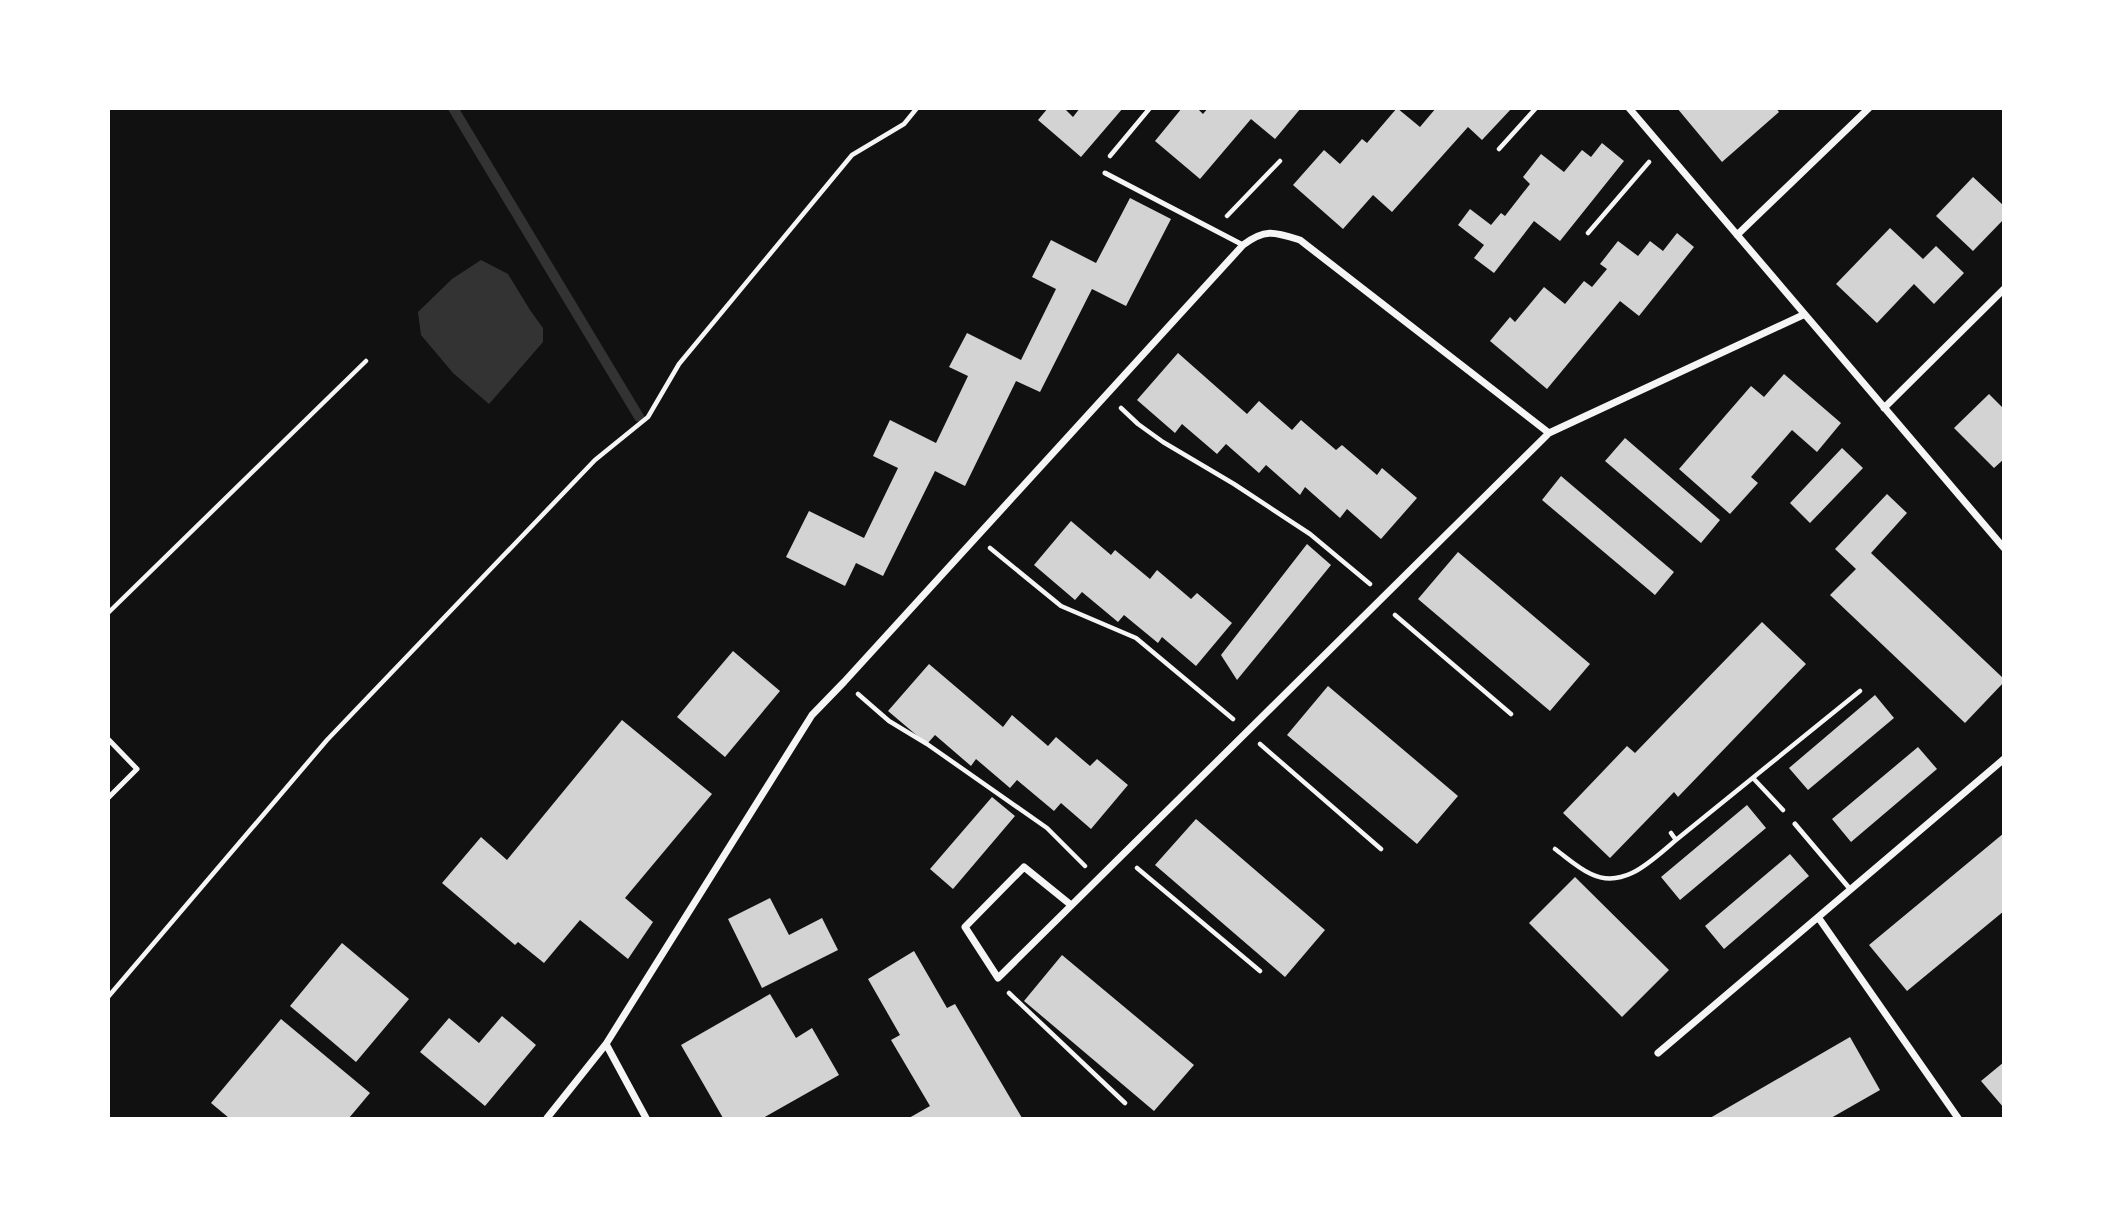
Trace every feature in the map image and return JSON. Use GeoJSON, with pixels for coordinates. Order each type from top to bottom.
{"type":"FeatureCollection","features":[{"type":"Feature","properties":{"kind":"street"},"geometry":{"type":"LineString","coordinates":[[1629,108],[2004,548]]}},
{"type":"Feature","properties":{"kind":"street"},"geometry":{"type":"LineString","coordinates":[[1737,235],[1869,108]]}},
{"type":"Feature","properties":{"kind":"street"},"geometry":{"type":"LineString","coordinates":[[547,1118],[606,1045],[811,715],[1256,235],[1274,232],[1300,240],[1549,433]]}},
{"type":"Feature","properties":{"kind":"street"},"geometry":{"type":"LineString","coordinates":[[1884,408],[2004,289]]}},
{"type":"Feature","properties":{"kind":"street"},"geometry":{"type":"LineString","coordinates":[[1071,905],[1024,867],[965,927],[998,978],[1549,433],[1803,315]]}},
{"type":"Feature","properties":{"kind":"street"},"geometry":{"type":"LineString","coordinates":[[1658,1054],[2004,759]]}},
{"type":"Feature","properties":{"kind":"street"},"geometry":{"type":"LineString","coordinates":[[1818,917],[1958,1118]]}},
{"type":"Feature","properties":{"kind":"street"},"geometry":{"type":"LineString","coordinates":[[606,1045],[646,1118]]}},
{"type":"Feature","properties":{"kind":"lane"},"geometry":{"type":"LineString","coordinates":[[1105,173],[1243,246]]}},
{"type":"Feature","properties":{"kind":"lane"},"geometry":{"type":"LineString","coordinates":[[108,738],[137,769],[108,798]]}},
{"type":"Feature","properties":{"kind":"lane"},"geometry":{"type":"LineString","coordinates":[[1795,824],[1850,889]]}},
{"type":"Feature","properties":{"kind":"path"},"geometry":{"type":"LineString","coordinates":[[108,997],[327,740],[595,460],[648,418],[679,364],[852,155],[904,124],[917,108]]}},
{"type":"Feature","properties":{"kind":"path"},"geometry":{"type":"LineString","coordinates":[[1105,173],[1105,162],[1150,108]]}},
{"type":"Feature","properties":{"kind":"path"},"geometry":{"type":"LineString","coordinates":[[1499,149],[1536,108]]}},
{"type":"Feature","properties":{"kind":"path"},"geometry":{"type":"LineString","coordinates":[[1588,233],[1661,148]]}},
{"type":"Feature","properties":{"kind":"path"},"geometry":{"type":"LineString","coordinates":[[1213,231],[1280,161]]}},
{"type":"Feature","properties":{"kind":"path"},"geometry":{"type":"LineString","coordinates":[[108,614],[366,361]]}},
{"type":"Feature","properties":{"kind":"path"},"geometry":{"type":"LineString","coordinates":[[1130,416],[1163,442],[1310,534],[1511,714]]}},
{"type":"Feature","properties":{"kind":"path"},"geometry":{"type":"LineString","coordinates":[[994,552],[1061,606],[1136,638],[1222,709]]}},
{"type":"Feature","properties":{"kind":"path"},"geometry":{"type":"LineString","coordinates":[[1555,849],[1591,874],[1614,880],[1639,871],[1860,691]]}},
{"type":"Feature","properties":{"kind":"path"},"geometry":{"type":"LineString","coordinates":[[864,700],[889,721],[927,744],[1047,828],[1098,878]]}},
{"type":"Feature","properties":{"kind":"path"},"geometry":{"type":"LineString","coordinates":[[1246,732],[1381,849]]}},
{"type":"Feature","properties":{"kind":"path"},"geometry":{"type":"LineString","coordinates":[[1752,778],[1795,824]]}},
{"type":"Feature","properties":{"kind":"path"},"geometry":{"type":"LineString","coordinates":[[1671,833],[1676,840]]}},
{"type":"Feature","properties":{"kind":"path"},"geometry":{"type":"LineString","coordinates":[[1122,855],[1260,971]]}},
{"type":"Feature","properties":{"kind":"path"},"geometry":{"type":"LineString","coordinates":[[998,978],[1015,1000],[1125,1103]]}},
{"type":"Feature","properties":{"kind":"shaded area"},"geometry":{"type":"Polygon","coordinates":[[[481,260],[508,274],[543,328],[543,342],[489,404],[453,373],[421,335],[418,312],[452,279],[481,260]]]}},
{"type":"Feature","properties":{"kind":"building"},"geometry":{"type":"Polygon","coordinates":[[[1048,108],[1064,108],[1073,117],[1080,108],[1123,108],[1081,157],[1038,120],[1048,108]]]}},
{"type":"Feature","properties":{"kind":"building"},"geometry":{"type":"Polygon","coordinates":[[[1182,108],[1197,108],[1203,114],[1208,108],[1301,108],[1275,139],[1251,119],[1200,179],[1155,141],[1182,108]]]}},
{"type":"Feature","properties":{"kind":"building"},"geometry":{"type":"Polygon","coordinates":[[[1397,108],[1420,127],[1436,108],[1512,108],[1482,140],[1468,127],[1392,212],[1373,195],[1343,229],[1293,185],[1324,150],[1340,164],[1362,139],[1367,143],[1397,108]]]}},
{"type":"Feature","properties":{"kind":"building"},"geometry":{"type":"Polygon","coordinates":[[[1677,108],[1776,108],[1779,112],[1722,162],[1677,108]]]}},
{"type":"Feature","properties":{"kind":"building"},"geometry":{"type":"Polygon","coordinates":[[[1602,143],[1624,161],[1560,241],[1534,221],[1494,273],[1474,258],[1484,245],[1458,225],[1470,209],[1491,225],[1501,213],[1505,216],[1530,184],[1523,177],[1541,154],[1564,172],[1582,150],[1591,157],[1602,143]]]}},
{"type":"Feature","properties":{"kind":"building"},"geometry":{"type":"Polygon","coordinates":[[[1973,177],[2004,206],[2004,219],[1973,251],[1936,216],[1973,177]]]}},
{"type":"Feature","properties":{"kind":"building"},"geometry":{"type":"Polygon","coordinates":[[[1130,198],[1171,219],[1126,306],[1092,289],[1040,392],[1016,381],[965,486],[935,471],[883,576],[856,563],[845,586],[786,557],[809,511],[864,538],[898,468],[873,456],[890,420],[936,443],[968,376],[949,367],[967,333],[1021,360],[1056,289],[1032,277],[1051,240],[1096,263],[1130,198]]]}},
{"type":"Feature","properties":{"kind":"building"},"geometry":{"type":"Polygon","coordinates":[[[1890,228],[1923,259],[1936,246],[1964,273],[1934,304],[1914,284],[1877,323],[1836,284],[1890,228]]]}},
{"type":"Feature","properties":{"kind":"building"},"geometry":{"type":"Polygon","coordinates":[[[1677,233],[1694,247],[1639,316],[1620,301],[1547,389],[1490,341],[1510,317],[1515,322],[1544,287],[1565,304],[1584,281],[1592,287],[1607,269],[1600,264],[1618,241],[1638,256],[1650,241],[1663,251],[1677,233]]]}},
{"type":"Feature","properties":{"kind":"building"},"geometry":{"type":"Polygon","coordinates":[[[1178,353],[1247,414],[1259,401],[1292,430],[1301,420],[1336,450],[1342,445],[1377,475],[1382,468],[1417,498],[1381,539],[1347,509],[1340,518],[1305,487],[1300,495],[1266,465],[1259,473],[1226,444],[1217,454],[1182,424],[1175,433],[1137,400],[1178,353]]]}},
{"type":"Feature","properties":{"kind":"building"},"geometry":{"type":"Polygon","coordinates":[[[1784,374],[1841,423],[1817,452],[1792,430],[1751,477],[1758,483],[1730,514],[1679,469],[1751,386],[1764,397],[1784,374]]]}},
{"type":"Feature","properties":{"kind":"building"},"geometry":{"type":"Polygon","coordinates":[[[1989,394],[2004,409],[2004,459],[1994,468],[1954,428],[1989,394]]]}},
{"type":"Feature","properties":{"kind":"building"},"geometry":{"type":"Polygon","coordinates":[[[1625,438],[1720,520],[1701,543],[1605,461],[1625,438]]]}},
{"type":"Feature","properties":{"kind":"building"},"geometry":{"type":"Polygon","coordinates":[[[1842,448],[1863,468],[1810,523],[1790,503],[1842,448]]]}},
{"type":"Feature","properties":{"kind":"building"},"geometry":{"type":"Polygon","coordinates":[[[1561,476],[1674,572],[1655,595],[1542,500],[1561,476]]]}},
{"type":"Feature","properties":{"kind":"building"},"geometry":{"type":"Polygon","coordinates":[[[1887,494],[1907,513],[1871,553],[2004,679],[1965,723],[1830,595],[1856,569],[1835,549],[1887,494]]]}},
{"type":"Feature","properties":{"kind":"building"},"geometry":{"type":"Polygon","coordinates":[[[1071,521],[1111,555],[1115,550],[1150,579],[1157,570],[1191,599],[1197,593],[1232,623],[1196,666],[1162,637],[1158,643],[1124,615],[1118,622],[1082,592],[1075,600],[1034,565],[1071,521]]]}},
{"type":"Feature","properties":{"kind":"building"},"geometry":{"type":"Polygon","coordinates":[[[1307,544],[1331,565],[1237,680],[1221,655],[1307,544]]]}},
{"type":"Feature","properties":{"kind":"building"},"geometry":{"type":"Polygon","coordinates":[[[1458,552],[1590,664],[1550,711],[1418,599],[1458,552]]]}},
{"type":"Feature","properties":{"kind":"building"},"geometry":{"type":"Polygon","coordinates":[[[1762,622],[1806,664],[1678,797],[1674,792],[1610,858],[1563,813],[1627,746],[1635,753],[1762,622]]]}},
{"type":"Feature","properties":{"kind":"building"},"geometry":{"type":"Polygon","coordinates":[[[733,651],[780,691],[725,757],[677,717],[733,651]]]}},
{"type":"Feature","properties":{"kind":"building"},"geometry":{"type":"Polygon","coordinates":[[[929,664],[1003,727],[1012,715],[1048,746],[1056,737],[1090,766],[1097,759],[1128,785],[1091,829],[1061,803],[1054,811],[1017,780],[1010,788],[976,759],[971,766],[935,735],[927,744],[888,711],[929,664]]]}},
{"type":"Feature","properties":{"kind":"building"},"geometry":{"type":"Polygon","coordinates":[[[1328,686],[1458,796],[1417,844],[1287,735],[1328,686]]]}},
{"type":"Feature","properties":{"kind":"building"},"geometry":{"type":"Polygon","coordinates":[[[1875,695],[1894,718],[1808,790],[1789,768],[1875,695]]]}},
{"type":"Feature","properties":{"kind":"building"},"geometry":{"type":"Polygon","coordinates":[[[622,720],[712,794],[625,898],[653,922],[628,959],[580,920],[544,963],[518,942],[515,945],[442,883],[481,837],[507,860],[622,720]]]}},
{"type":"Feature","properties":{"kind":"building"},"geometry":{"type":"Polygon","coordinates":[[[1918,747],[1937,769],[1851,842],[1832,819],[1918,747]]]}},
{"type":"Feature","properties":{"kind":"building"},"geometry":{"type":"Polygon","coordinates":[[[992,797],[1015,816],[953,889],[930,869],[992,797]]]}},
{"type":"Feature","properties":{"kind":"building"},"geometry":{"type":"Polygon","coordinates":[[[1747,805],[1766,828],[1680,900],[1661,877],[1747,805]]]}},
{"type":"Feature","properties":{"kind":"building"},"geometry":{"type":"Polygon","coordinates":[[[1196,819],[1325,930],[1285,977],[1155,865],[1196,819]]]}},
{"type":"Feature","properties":{"kind":"building"},"geometry":{"type":"Polygon","coordinates":[[[2004,833],[2004,911],[1907,991],[1869,945],[2004,833]]]}},
{"type":"Feature","properties":{"kind":"building"},"geometry":{"type":"Polygon","coordinates":[[[1790,854],[1809,876],[1724,949],[1705,926],[1790,854]]]}},
{"type":"Feature","properties":{"kind":"building"},"geometry":{"type":"Polygon","coordinates":[[[1575,877],[1669,970],[1622,1017],[1529,923],[1575,877]]]}},
{"type":"Feature","properties":{"kind":"building"},"geometry":{"type":"Polygon","coordinates":[[[770,898],[789,935],[822,918],[838,950],[762,988],[728,919],[770,898]]]}},
{"type":"Feature","properties":{"kind":"building"},"geometry":{"type":"Polygon","coordinates":[[[342,943],[409,999],[356,1062],[290,1006],[342,943]]]}},
{"type":"Feature","properties":{"kind":"building"},"geometry":{"type":"Polygon","coordinates":[[[914,951],[947,1008],[955,1004],[1022,1118],[909,1118],[930,1106],[891,1040],[900,1035],[868,979],[914,951]]]}},
{"type":"Feature","properties":{"kind":"building"},"geometry":{"type":"Polygon","coordinates":[[[1062,955],[1194,1065],[1154,1111],[1024,1001],[1062,955]]]}},
{"type":"Feature","properties":{"kind":"building"},"geometry":{"type":"Polygon","coordinates":[[[770,994],[796,1038],[812,1028],[839,1075],[763,1118],[723,1118],[681,1045],[770,994]]]}},
{"type":"Feature","properties":{"kind":"building"},"geometry":{"type":"Polygon","coordinates":[[[502,1016],[536,1045],[485,1106],[420,1052],[449,1018],[479,1043],[502,1016]]]}},
{"type":"Feature","properties":{"kind":"building"},"geometry":{"type":"Polygon","coordinates":[[[281,1019],[370,1093],[349,1118],[229,1118],[211,1103],[281,1019]]]}},
{"type":"Feature","properties":{"kind":"building"},"geometry":{"type":"Polygon","coordinates":[[[1850,1037],[1880,1090],[1831,1118],[1710,1118],[1850,1037]]]}},
{"type":"Feature","properties":{"kind":"building"},"geometry":{"type":"Polygon","coordinates":[[[2004,1062],[2004,1108],[1981,1081],[2004,1062]]]}},
{"type":"Feature","properties":{"kind":"waterway"},"geometry":{"type":"LineString","coordinates":[[453,108],[639,417]]}}]}
